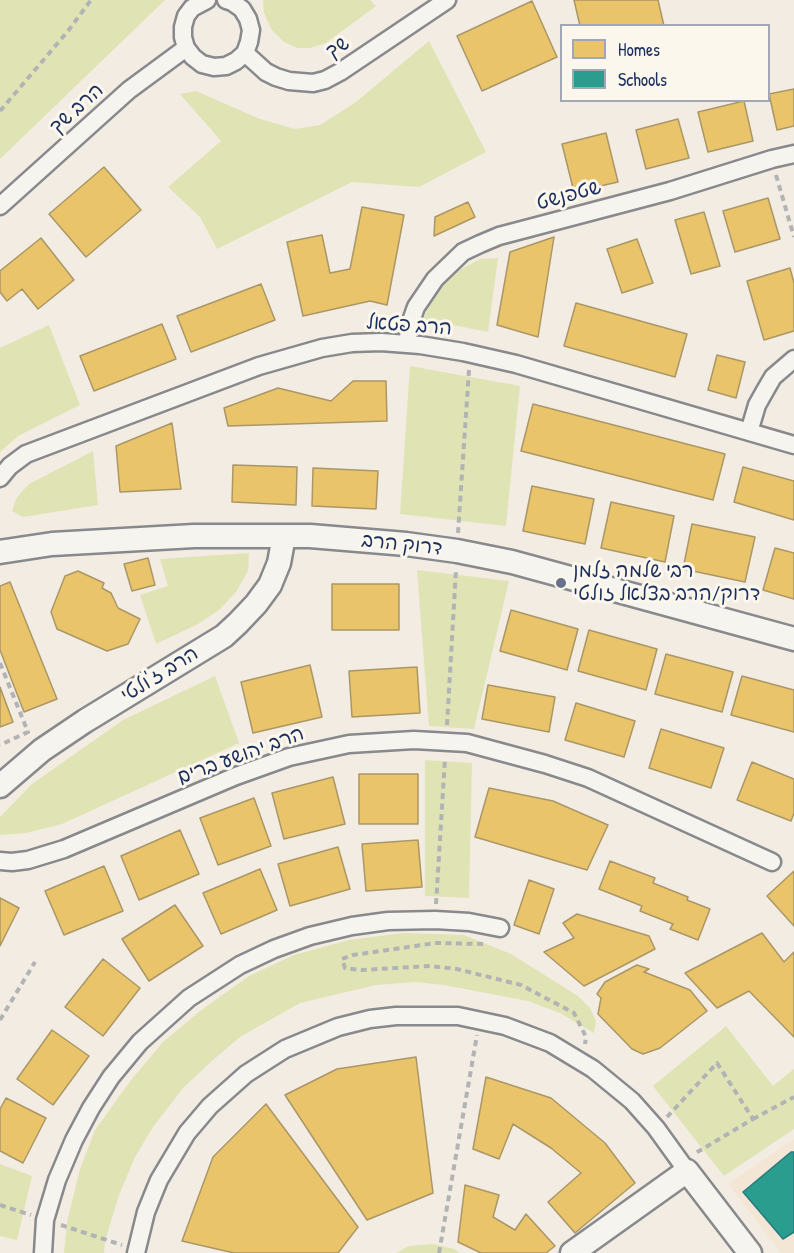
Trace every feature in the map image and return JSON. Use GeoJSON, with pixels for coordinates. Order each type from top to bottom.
{"type":"FeatureCollection","features":[{"type":"Feature","properties":{"kind":"street"},"geometry":{"type":"LineString","coordinates":[[207,0],[192,8],[186,16],[183,37],[186,48],[193,57],[202,64],[214,67],[226,66],[236,61],[244,53],[249,42],[251,30],[248,19],[242,9],[231,1]]}},
{"type":"Feature","properties":{"kind":"street","name":"שך"},"geometry":{"type":"LineString","coordinates":[[244,53],[266,72],[276,77],[289,81],[313,83],[325,80],[349,67],[447,0]]}},
{"type":"Feature","properties":{"kind":"street","name":"הרב שך"},"geometry":{"type":"LineString","coordinates":[[0,206],[129,90],[186,48]]}},
{"type":"Feature","properties":{"kind":"street","name":"שטפנשט"},"geometry":{"type":"LineString","coordinates":[[407,344],[410,324],[416,307],[435,279],[463,252],[499,236],[670,191],[794,154]]}},
{"type":"Feature","properties":{"kind":"street","name":"הרב פטאל"},"geometry":{"type":"LineString","coordinates":[[0,478],[10,466],[26,454],[259,366],[322,348],[352,343],[407,344],[471,353],[794,445]]}},
{"type":"Feature","properties":{"kind":"street"},"geometry":{"type":"LineString","coordinates":[[749,432],[757,405],[766,388],[773,377],[794,359]]}},
{"type":"Feature","properties":{"kind":"street","name":"דרוק הרב"},"geometry":{"type":"LineString","coordinates":[[0,552],[88,541],[194,536],[310,536],[396,543],[457,551],[512,562],[794,639]]}},
{"type":"Feature","properties":{"kind":"street","name":"הרב ז'ולטי"},"geometry":{"type":"LineString","coordinates":[[2,782],[42,750],[224,636],[256,604],[270,585],[279,563],[284,536]]}},
{"type":"Feature","properties":{"kind":"street","name":"הרב יהושע ברים"},"geometry":{"type":"LineString","coordinates":[[0,861],[27,860],[64,849],[236,776],[289,758],[349,744],[386,741],[446,741],[467,743],[504,752],[588,778],[772,862]]}},
{"type":"Feature","properties":{"kind":"street"},"geometry":{"type":"LineString","coordinates":[[43,1253],[45,1220],[57,1180],[74,1140],[96,1100],[111,1077],[140,1042],[189,998],[240,965],[274,949],[310,936],[352,926],[388,921],[435,920],[469,922],[500,928]]}},
{"type":"Feature","properties":{"kind":"street"},"geometry":{"type":"LineString","coordinates":[[136,1251],[144,1219],[159,1180],[187,1133],[226,1091],[266,1060],[310,1037],[370,1019],[433,1014],[479,1020],[530,1035],[581,1060],[620,1090],[656,1128],[750,1253]]}},
{"type":"Feature","properties":{"kind":"street"},"geometry":{"type":"LineString","coordinates":[[572,1253],[684,1166]]}},
{"type":"Feature","properties":{"kind":"path"},"geometry":{"type":"LineString","coordinates":[[0,111],[68,31],[91,0]]}},
{"type":"Feature","properties":{"kind":"path"},"geometry":{"type":"LineString","coordinates":[[772,159],[794,237]]}},
{"type":"Feature","properties":{"kind":"path"},"geometry":{"type":"LineString","coordinates":[[435,920],[471,353]]}},
{"type":"Feature","properties":{"kind":"path"},"geometry":{"type":"LineString","coordinates":[[0,663],[28,732],[0,745]]}},
{"type":"Feature","properties":{"kind":"path"},"geometry":{"type":"LineString","coordinates":[[500,928],[500,945],[436,943],[352,955],[342,959],[345,968],[360,970],[430,966],[457,969],[521,985],[574,1013],[586,1037],[581,1060]]}},
{"type":"Feature","properties":{"kind":"path"},"geometry":{"type":"LineString","coordinates":[[0,1020],[35,962]]}},
{"type":"Feature","properties":{"kind":"path"},"geometry":{"type":"LineString","coordinates":[[439,1253],[479,1020]]}},
{"type":"Feature","properties":{"kind":"path"},"geometry":{"type":"LineString","coordinates":[[656,1128],[717,1063],[753,1119]]}},
{"type":"Feature","properties":{"kind":"path"},"geometry":{"type":"LineString","coordinates":[[684,1166],[753,1119],[794,1097]]}},
{"type":"Feature","properties":{"kind":"path"},"geometry":{"type":"LineString","coordinates":[[0,1206],[136,1251]]}},
{"type":"Feature","properties":{"kind":"shaded area"},"geometry":{"type":"Polygon","coordinates":[[[794,1139],[794,1253],[781,1253],[728,1184],[794,1139]]]}},
{"type":"Feature","properties":{"kind":"green space"},"geometry":{"type":"Polygon","coordinates":[[[0,0],[165,0],[0,159],[0,0]]]}},
{"type":"Feature","properties":{"kind":"green space"},"geometry":{"type":"Polygon","coordinates":[[[263,0],[370,0],[376,6],[326,43],[310,48],[297,48],[284,42],[271,29],[264,13],[263,0]]]}},
{"type":"Feature","properties":{"kind":"green space"},"geometry":{"type":"Polygon","coordinates":[[[429,41],[486,152],[419,187],[352,182],[217,249],[200,217],[168,187],[221,141],[180,94],[196,91],[260,119],[295,129],[320,125],[356,102],[429,41]]]}},
{"type":"Feature","properties":{"kind":"green space"},"geometry":{"type":"Polygon","coordinates":[[[498,258],[488,332],[423,319],[433,298],[461,269],[480,259],[498,258]]]}},
{"type":"Feature","properties":{"kind":"green space"},"geometry":{"type":"Polygon","coordinates":[[[49,325],[80,405],[18,436],[0,452],[0,348],[49,325]]]}},
{"type":"Feature","properties":{"kind":"green space"},"geometry":{"type":"Polygon","coordinates":[[[410,366],[520,386],[506,526],[400,514],[410,366]]]}},
{"type":"Feature","properties":{"kind":"green space"},"geometry":{"type":"Polygon","coordinates":[[[93,451],[98,505],[23,517],[12,511],[17,497],[29,484],[93,451]]]}},
{"type":"Feature","properties":{"kind":"green space"},"geometry":{"type":"Polygon","coordinates":[[[249,553],[248,571],[236,592],[219,610],[198,624],[156,644],[140,595],[168,586],[160,559],[249,553]]]}},
{"type":"Feature","properties":{"kind":"green space"},"geometry":{"type":"Polygon","coordinates":[[[417,570],[509,581],[474,729],[429,726],[417,570]]]}},
{"type":"Feature","properties":{"kind":"green space"},"geometry":{"type":"Polygon","coordinates":[[[215,676],[239,743],[62,824],[26,833],[0,835],[0,817],[32,784],[123,720],[215,676]]]}},
{"type":"Feature","properties":{"kind":"green space"},"geometry":{"type":"Polygon","coordinates":[[[425,760],[472,763],[469,898],[425,896],[425,760]]]}},
{"type":"Feature","properties":{"kind":"green space"},"geometry":{"type":"Polygon","coordinates":[[[404,933],[464,935],[511,954],[578,996],[590,1008],[596,1021],[594,1033],[560,1013],[528,1001],[444,985],[415,982],[376,985],[300,1003],[240,1037],[184,1087],[153,1127],[135,1157],[119,1195],[105,1241],[104,1253],[64,1253],[67,1222],[80,1169],[95,1130],[131,1080],[163,1042],[200,1011],[249,976],[294,955],[349,940],[404,933]]]}},
{"type":"Feature","properties":{"kind":"green space"},"geometry":{"type":"Polygon","coordinates":[[[726,1026],[773,1086],[794,1069],[794,1129],[724,1176],[653,1086],[726,1026]]]}},
{"type":"Feature","properties":{"kind":"green space"},"geometry":{"type":"Polygon","coordinates":[[[0,1164],[32,1176],[17,1240],[0,1236],[0,1164]]]}},
{"type":"Feature","properties":{"kind":"green space"},"geometry":{"type":"Polygon","coordinates":[[[433,1244],[454,1249],[460,1253],[396,1253],[409,1246],[433,1244]]]}},
{"type":"Feature","properties":{"kind":"building: Homes"},"geometry":{"type":"Polygon","coordinates":[[[574,0],[658,0],[664,24],[580,24],[574,0]]]}},
{"type":"Feature","properties":{"kind":"building: Homes"},"geometry":{"type":"Polygon","coordinates":[[[532,1],[557,57],[482,91],[457,36],[532,1]]]}},
{"type":"Feature","properties":{"kind":"building: Homes"},"geometry":{"type":"Polygon","coordinates":[[[794,89],[794,126],[777,130],[770,94],[794,89]]]}},
{"type":"Feature","properties":{"kind":"building: Homes"},"geometry":{"type":"Polygon","coordinates":[[[744,102],[753,141],[708,152],[698,112],[744,102]]]}},
{"type":"Feature","properties":{"kind":"building: Homes"},"geometry":{"type":"Polygon","coordinates":[[[678,119],[689,158],[646,169],[636,130],[678,119]]]}},
{"type":"Feature","properties":{"kind":"building: Homes"},"geometry":{"type":"Polygon","coordinates":[[[606,133],[618,182],[574,192],[562,144],[606,133]]]}},
{"type":"Feature","properties":{"kind":"building: Homes"},"geometry":{"type":"Polygon","coordinates":[[[104,167],[141,210],[86,257],[49,214],[104,167]]]}},
{"type":"Feature","properties":{"kind":"building: Homes"},"geometry":{"type":"Polygon","coordinates":[[[768,198],[780,239],[735,252],[723,211],[768,198]]]}},
{"type":"Feature","properties":{"kind":"building: Homes"},"geometry":{"type":"Polygon","coordinates":[[[468,202],[475,217],[434,236],[435,217],[468,202]]]}},
{"type":"Feature","properties":{"kind":"building: Homes"},"geometry":{"type":"Polygon","coordinates":[[[362,207],[404,215],[387,305],[370,301],[303,316],[287,242],[322,235],[330,273],[350,269],[362,207]]]}},
{"type":"Feature","properties":{"kind":"building: Homes"},"geometry":{"type":"Polygon","coordinates":[[[704,212],[720,266],[691,274],[675,220],[704,212]]]}},
{"type":"Feature","properties":{"kind":"building: Homes"},"geometry":{"type":"Polygon","coordinates":[[[554,237],[538,337],[497,325],[510,252],[554,237]]]}},
{"type":"Feature","properties":{"kind":"building: Homes"},"geometry":{"type":"Polygon","coordinates":[[[41,238],[74,280],[38,309],[22,289],[7,301],[0,292],[0,271],[41,238]]]}},
{"type":"Feature","properties":{"kind":"building: Homes"},"geometry":{"type":"Polygon","coordinates":[[[637,239],[653,283],[622,293],[607,249],[637,239]]]}},
{"type":"Feature","properties":{"kind":"building: Homes"},"geometry":{"type":"Polygon","coordinates":[[[790,268],[794,283],[794,331],[764,340],[747,281],[790,268]]]}},
{"type":"Feature","properties":{"kind":"building: Homes"},"geometry":{"type":"Polygon","coordinates":[[[261,284],[275,320],[191,352],[177,316],[261,284]]]}},
{"type":"Feature","properties":{"kind":"building: Homes"},"geometry":{"type":"Polygon","coordinates":[[[576,303],[687,334],[675,377],[564,346],[576,303]]]}},
{"type":"Feature","properties":{"kind":"building: Homes"},"geometry":{"type":"Polygon","coordinates":[[[162,324],[176,359],[94,391],[80,356],[162,324]]]}},
{"type":"Feature","properties":{"kind":"building: Homes"},"geometry":{"type":"Polygon","coordinates":[[[717,355],[745,362],[736,398],[708,390],[717,355]]]}},
{"type":"Feature","properties":{"kind":"building: Homes"},"geometry":{"type":"Polygon","coordinates":[[[353,381],[386,381],[387,421],[228,426],[224,408],[278,388],[331,401],[353,381]]]}},
{"type":"Feature","properties":{"kind":"building: Homes"},"geometry":{"type":"Polygon","coordinates":[[[533,404],[725,454],[713,500],[521,451],[533,404]]]}},
{"type":"Feature","properties":{"kind":"building: Homes"},"geometry":{"type":"Polygon","coordinates":[[[172,423],[181,489],[120,492],[116,446],[172,423]]]}},
{"type":"Feature","properties":{"kind":"building: Homes"},"geometry":{"type":"Polygon","coordinates":[[[233,465],[297,467],[296,505],[232,502],[233,465]]]}},
{"type":"Feature","properties":{"kind":"building: Homes"},"geometry":{"type":"Polygon","coordinates":[[[743,467],[794,481],[794,520],[734,502],[743,467]]]}},
{"type":"Feature","properties":{"kind":"building: Homes"},"geometry":{"type":"Polygon","coordinates":[[[313,468],[378,471],[376,509],[312,506],[313,468]]]}},
{"type":"Feature","properties":{"kind":"building: Homes"},"geometry":{"type":"Polygon","coordinates":[[[532,486],[594,499],[585,544],[523,531],[532,486]]]}},
{"type":"Feature","properties":{"kind":"building: Homes"},"geometry":{"type":"Polygon","coordinates":[[[611,502],[674,516],[665,562],[601,548],[611,502]]]}},
{"type":"Feature","properties":{"kind":"building: Homes"},"geometry":{"type":"Polygon","coordinates":[[[692,524],[755,537],[745,582],[683,569],[692,524]]]}},
{"type":"Feature","properties":{"kind":"building: Homes"},"geometry":{"type":"Polygon","coordinates":[[[775,548],[794,553],[794,599],[763,590],[775,548]]]}},
{"type":"Feature","properties":{"kind":"building: Homes"},"geometry":{"type":"Polygon","coordinates":[[[148,558],[155,585],[132,591],[124,564],[148,558]]]}},
{"type":"Feature","properties":{"kind":"building: Homes"},"geometry":{"type":"Polygon","coordinates":[[[78,571],[104,583],[102,588],[111,593],[118,608],[140,619],[128,644],[107,651],[57,629],[51,612],[65,576],[78,571]]]}},
{"type":"Feature","properties":{"kind":"building: Homes"},"geometry":{"type":"Polygon","coordinates":[[[10,582],[57,699],[24,712],[0,650],[0,586],[10,582]]]}},
{"type":"Feature","properties":{"kind":"building: Homes"},"geometry":{"type":"Polygon","coordinates":[[[332,584],[399,584],[399,630],[332,630],[332,584]]]}},
{"type":"Feature","properties":{"kind":"building: Homes"},"geometry":{"type":"Polygon","coordinates":[[[511,610],[578,629],[567,670],[500,651],[511,610]]]}},
{"type":"Feature","properties":{"kind":"building: Homes"},"geometry":{"type":"Polygon","coordinates":[[[589,630],[657,649],[646,690],[578,671],[589,630]]]}},
{"type":"Feature","properties":{"kind":"building: Homes"},"geometry":{"type":"Polygon","coordinates":[[[666,654],[733,672],[722,712],[655,694],[666,654]]]}},
{"type":"Feature","properties":{"kind":"building: Homes"},"geometry":{"type":"Polygon","coordinates":[[[310,665],[322,717],[253,733],[241,682],[310,665]]]}},
{"type":"Feature","properties":{"kind":"building: Homes"},"geometry":{"type":"Polygon","coordinates":[[[417,667],[420,713],[352,717],[349,671],[417,667]]]}},
{"type":"Feature","properties":{"kind":"building: Homes"},"geometry":{"type":"Polygon","coordinates":[[[742,676],[794,690],[794,732],[731,715],[742,676]]]}},
{"type":"Feature","properties":{"kind":"building: Homes"},"geometry":{"type":"Polygon","coordinates":[[[488,685],[555,697],[549,732],[482,719],[488,685]]]}},
{"type":"Feature","properties":{"kind":"building: Homes"},"geometry":{"type":"Polygon","coordinates":[[[0,687],[13,722],[0,727],[0,687]]]}},
{"type":"Feature","properties":{"kind":"building: Homes"},"geometry":{"type":"Polygon","coordinates":[[[576,703],[635,721],[624,757],[565,740],[576,703]]]}},
{"type":"Feature","properties":{"kind":"building: Homes"},"geometry":{"type":"Polygon","coordinates":[[[661,729],[724,748],[711,788],[649,768],[661,729]]]}},
{"type":"Feature","properties":{"kind":"building: Homes"},"geometry":{"type":"Polygon","coordinates":[[[752,762],[794,779],[794,813],[791,821],[737,800],[752,762]]]}},
{"type":"Feature","properties":{"kind":"building: Homes"},"geometry":{"type":"Polygon","coordinates":[[[359,774],[418,774],[418,824],[359,824],[359,774]]]}},
{"type":"Feature","properties":{"kind":"building: Homes"},"geometry":{"type":"Polygon","coordinates":[[[333,777],[345,824],[284,839],[272,793],[333,777]]]}},
{"type":"Feature","properties":{"kind":"building: Homes"},"geometry":{"type":"Polygon","coordinates":[[[489,788],[553,801],[608,825],[587,870],[475,837],[489,788]]]}},
{"type":"Feature","properties":{"kind":"building: Homes"},"geometry":{"type":"Polygon","coordinates":[[[254,798],[271,846],[218,865],[200,818],[254,798]]]}},
{"type":"Feature","properties":{"kind":"building: Homes"},"geometry":{"type":"Polygon","coordinates":[[[180,830],[199,874],[139,900],[121,856],[180,830]]]}},
{"type":"Feature","properties":{"kind":"building: Homes"},"geometry":{"type":"Polygon","coordinates":[[[418,840],[422,887],[366,891],[362,844],[418,840]]]}},
{"type":"Feature","properties":{"kind":"building: Homes"},"geometry":{"type":"Polygon","coordinates":[[[338,847],[350,889],[290,906],[278,864],[338,847]]]}},
{"type":"Feature","properties":{"kind":"building: Homes"},"geometry":{"type":"Polygon","coordinates":[[[610,861],[655,878],[653,883],[710,909],[698,940],[670,929],[673,924],[640,911],[642,906],[599,889],[610,861]]]}},
{"type":"Feature","properties":{"kind":"building: Homes"},"geometry":{"type":"Polygon","coordinates":[[[104,866],[123,911],[64,935],[45,891],[104,866]]]}},
{"type":"Feature","properties":{"kind":"building: Homes"},"geometry":{"type":"Polygon","coordinates":[[[260,869],[277,910],[221,934],[203,893],[260,869]]]}},
{"type":"Feature","properties":{"kind":"building: Homes"},"geometry":{"type":"Polygon","coordinates":[[[794,871],[794,926],[767,896],[794,871]]]}},
{"type":"Feature","properties":{"kind":"building: Homes"},"geometry":{"type":"Polygon","coordinates":[[[529,880],[554,889],[539,934],[514,925],[529,880]]]}},
{"type":"Feature","properties":{"kind":"building: Homes"},"geometry":{"type":"Polygon","coordinates":[[[0,898],[19,908],[0,946],[0,898]]]}},
{"type":"Feature","properties":{"kind":"building: Homes"},"geometry":{"type":"Polygon","coordinates":[[[175,905],[203,946],[149,981],[122,939],[175,905]]]}},
{"type":"Feature","properties":{"kind":"building: Homes"},"geometry":{"type":"Polygon","coordinates":[[[577,914],[649,936],[655,949],[584,986],[544,952],[574,938],[563,923],[577,914]]]}},
{"type":"Feature","properties":{"kind":"building: Homes"},"geometry":{"type":"Polygon","coordinates":[[[762,933],[784,962],[794,952],[794,1037],[749,991],[717,1008],[685,973],[762,933]]]}},
{"type":"Feature","properties":{"kind":"building: Homes"},"geometry":{"type":"Polygon","coordinates":[[[103,959],[140,988],[103,1036],[65,1007],[103,959]]]}},
{"type":"Feature","properties":{"kind":"building: Homes"},"geometry":{"type":"Polygon","coordinates":[[[637,965],[649,969],[644,972],[690,990],[707,1011],[660,1048],[643,1054],[632,1049],[598,1014],[601,998],[597,994],[605,982],[637,965]]]}},
{"type":"Feature","properties":{"kind":"building: Homes"},"geometry":{"type":"Polygon","coordinates":[[[52,1030],[89,1056],[53,1105],[17,1079],[52,1030]]]}},
{"type":"Feature","properties":{"kind":"building: Homes"},"geometry":{"type":"Polygon","coordinates":[[[416,1057],[433,1193],[367,1220],[285,1095],[337,1069],[416,1057]]]}},
{"type":"Feature","properties":{"kind":"building: Homes"},"geometry":{"type":"Polygon","coordinates":[[[486,1077],[551,1098],[605,1143],[635,1183],[575,1233],[548,1202],[581,1173],[551,1148],[513,1124],[499,1159],[473,1149],[486,1077]]]}},
{"type":"Feature","properties":{"kind":"building: Homes"},"geometry":{"type":"Polygon","coordinates":[[[6,1098],[46,1118],[23,1163],[0,1151],[0,1109],[6,1098]]]}},
{"type":"Feature","properties":{"kind":"building: Homes"},"geometry":{"type":"Polygon","coordinates":[[[266,1104],[358,1227],[338,1253],[234,1253],[182,1241],[213,1157],[266,1104]]]}},
{"type":"Feature","properties":{"kind":"building: Homes"},"geometry":{"type":"Polygon","coordinates":[[[465,1185],[499,1195],[493,1217],[515,1230],[526,1214],[555,1246],[546,1253],[481,1253],[458,1242],[465,1185]]]}},
{"type":"Feature","properties":{"kind":"building: Schools"},"geometry":{"type":"Polygon","coordinates":[[[791,1152],[794,1152],[794,1232],[783,1239],[743,1192],[791,1152]]]}},
{"type":"Feature","properties":{"kind":"place","name":"רבי שלמה זלמן דרוק/הרב בצלאל זולטי"},"geometry":{"type":"Point","coordinates":[561,583]}}]}
